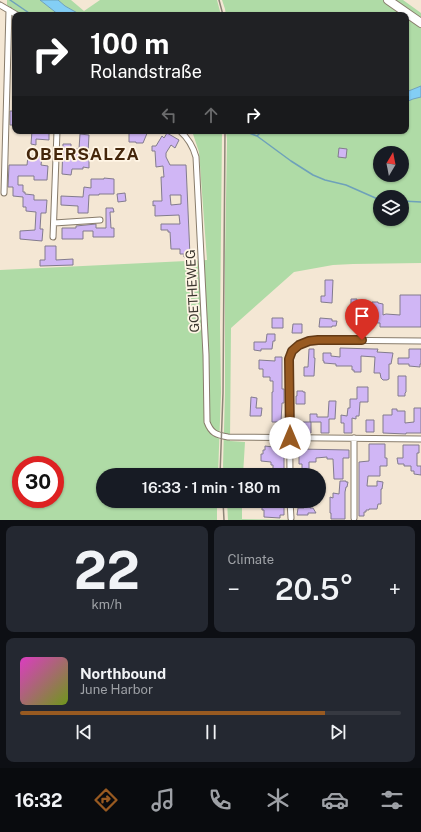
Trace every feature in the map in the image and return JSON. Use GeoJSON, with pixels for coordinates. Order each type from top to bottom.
{"type":"FeatureCollection","features":[{"type":"Feature","properties":{"kind":"main road"},"geometry":{"type":"LineString","coordinates":[[388,0],[405,12]]}},
{"type":"Feature","properties":{"kind":"main road"},"geometry":{"type":"LineString","coordinates":[[409,15],[421,23]]}},
{"type":"Feature","properties":{"kind":"street"},"geometry":{"type":"LineString","coordinates":[[0,5],[12,12]]}},
{"type":"Feature","properties":{"kind":"street"},"geometry":{"type":"LineString","coordinates":[[4,193],[9,10]]}},
{"type":"Feature","properties":{"kind":"street"},"geometry":{"type":"LineString","coordinates":[[53,237],[57,134]]}},
{"type":"Feature","properties":{"kind":"street","name":"GOETHEWEG"},"geometry":{"type":"LineString","coordinates":[[183,134],[188,139],[196,157],[206,355],[206,422],[209,429],[221,436],[290,438]]}},
{"type":"Feature","properties":{"kind":"street"},"geometry":{"type":"LineString","coordinates":[[54,223],[100,220]]}},
{"type":"Feature","properties":{"kind":"street"},"geometry":{"type":"LineString","coordinates":[[290,468],[289,359],[292,351],[299,345],[309,341],[318,340],[421,341]]}},
{"type":"Feature","properties":{"kind":"street"},"geometry":{"type":"LineString","coordinates":[[290,438],[421,439]]}},
{"type":"Feature","properties":{"kind":"street"},"geometry":{"type":"LineString","coordinates":[[354,438],[354,518]]}},
{"type":"Feature","properties":{"kind":"street"},"geometry":{"type":"LineString","coordinates":[[290,508],[290,518]]}},
{"type":"Feature","properties":{"kind":"green space"},"geometry":{"type":"Polygon","coordinates":[[[7,0],[40,0],[55,12],[17,12],[7,5],[7,0]]]}},
{"type":"Feature","properties":{"kind":"green space"},"geometry":{"type":"Polygon","coordinates":[[[58,0],[71,0],[84,11],[100,0],[217,0],[220,12],[76,12],[58,0]]]}},
{"type":"Feature","properties":{"kind":"green space"},"geometry":{"type":"Polygon","coordinates":[[[222,0],[403,0],[421,13],[421,86],[409,91],[409,12],[226,12],[222,0]]]}},
{"type":"Feature","properties":{"kind":"green space"},"geometry":{"type":"Polygon","coordinates":[[[421,97],[421,263],[333,265],[294,272],[231,328],[230,441],[245,442],[243,468],[223,468],[226,134],[409,134],[409,101],[421,97]]]}},
{"type":"Feature","properties":{"kind":"green space"},"geometry":{"type":"Polygon","coordinates":[[[193,134],[222,134],[220,327],[221,393],[218,468],[96,468],[96,508],[217,508],[217,520],[0,520],[0,270],[207,260],[199,152],[193,134]]]}},
{"type":"Feature","properties":{"kind":"green space"},"geometry":{"type":"Polygon","coordinates":[[[227,508],[242,508],[242,519],[305,520],[228,520],[227,508]]]}},
{"type":"Feature","properties":{"kind":"water"},"geometry":{"type":"Polygon","coordinates":[[[40,0],[58,0],[76,12],[55,12],[40,0]]]}},
{"type":"Feature","properties":{"kind":"water"},"geometry":{"type":"Polygon","coordinates":[[[421,86],[421,97],[409,101],[409,91],[421,86]]]}},
{"type":"Feature","properties":{"kind":"building"},"geometry":{"type":"Polygon","coordinates":[[[10,111],[12,111],[12,125],[10,125],[10,111]]]}},
{"type":"Feature","properties":{"kind":"building"},"geometry":{"type":"Polygon","coordinates":[[[32,134],[49,134],[49,140],[36,139],[36,145],[31,144],[32,134]]]}},
{"type":"Feature","properties":{"kind":"building"},"geometry":{"type":"Polygon","coordinates":[[[80,134],[89,135],[89,168],[83,167],[83,169],[72,169],[71,175],[62,174],[63,144],[71,144],[71,149],[79,149],[80,134]]]}},
{"type":"Feature","properties":{"kind":"building"},"geometry":{"type":"Polygon","coordinates":[[[129,134],[147,134],[143,143],[129,142],[129,134]]]}},
{"type":"Feature","properties":{"kind":"building"},"geometry":{"type":"Polygon","coordinates":[[[166,134],[169,134],[179,140],[175,148],[171,145],[166,153],[166,157],[170,165],[186,165],[190,256],[184,257],[184,254],[180,254],[180,249],[171,249],[170,232],[168,232],[168,230],[161,230],[161,224],[180,224],[179,215],[155,216],[155,205],[153,206],[153,201],[162,201],[161,177],[164,177],[163,166],[156,167],[155,151],[152,151],[152,146],[156,146],[162,136],[164,138],[166,134]],[[170,195],[171,205],[181,204],[181,195],[170,195]]]}},
{"type":"Feature","properties":{"kind":"building"},"geometry":{"type":"Polygon","coordinates":[[[339,148],[347,149],[346,158],[338,157],[339,148]]]}},
{"type":"Feature","properties":{"kind":"building"},"geometry":{"type":"Polygon","coordinates":[[[28,156],[42,157],[41,165],[48,166],[47,180],[34,180],[34,176],[18,176],[18,185],[23,185],[23,192],[25,192],[25,194],[34,195],[34,200],[47,200],[46,213],[41,213],[40,229],[43,229],[42,241],[20,239],[20,231],[35,230],[36,212],[26,211],[26,207],[23,207],[23,197],[13,196],[13,187],[8,187],[9,165],[27,165],[28,156]]]}},
{"type":"Feature","properties":{"kind":"building"},"geometry":{"type":"Polygon","coordinates":[[[91,179],[114,179],[114,194],[89,195],[88,213],[78,213],[78,206],[61,205],[61,196],[83,197],[84,187],[91,188],[91,179]]]}},
{"type":"Feature","properties":{"kind":"building"},"geometry":{"type":"Polygon","coordinates":[[[125,193],[126,201],[118,202],[117,194],[125,193]]]}},
{"type":"Feature","properties":{"kind":"building"},"geometry":{"type":"Polygon","coordinates":[[[106,208],[113,208],[114,212],[110,212],[111,228],[114,228],[114,237],[93,237],[93,231],[83,231],[83,239],[62,239],[62,228],[76,228],[76,226],[96,224],[96,228],[106,228],[106,208]]]}},
{"type":"Feature","properties":{"kind":"building"},"geometry":{"type":"Polygon","coordinates":[[[45,246],[56,246],[56,260],[73,259],[73,265],[40,266],[40,260],[45,260],[45,246]]]}},
{"type":"Feature","properties":{"kind":"building"},"geometry":{"type":"Polygon","coordinates":[[[325,280],[333,280],[332,303],[321,302],[321,296],[325,296],[325,280]]]}},
{"type":"Feature","properties":{"kind":"building"},"geometry":{"type":"Polygon","coordinates":[[[400,295],[421,295],[421,327],[380,327],[380,323],[354,322],[355,307],[351,307],[351,299],[357,299],[357,304],[372,304],[372,302],[378,302],[383,304],[383,315],[400,315],[400,295]]]}},
{"type":"Feature","properties":{"kind":"building"},"geometry":{"type":"Polygon","coordinates":[[[272,318],[283,318],[283,328],[272,328],[272,318]]]}},
{"type":"Feature","properties":{"kind":"building"},"geometry":{"type":"Polygon","coordinates":[[[320,318],[337,321],[336,326],[319,327],[320,318]]]}},
{"type":"Feature","properties":{"kind":"building"},"geometry":{"type":"Polygon","coordinates":[[[293,324],[302,324],[302,333],[292,333],[293,324]]]}},
{"type":"Feature","properties":{"kind":"building"},"geometry":{"type":"Polygon","coordinates":[[[267,334],[275,334],[275,341],[273,341],[272,349],[261,349],[261,351],[254,350],[254,342],[266,342],[267,334]]]}},
{"type":"Feature","properties":{"kind":"building"},"geometry":{"type":"Polygon","coordinates":[[[340,348],[378,349],[377,352],[393,353],[391,364],[389,364],[389,379],[383,380],[380,373],[374,373],[375,357],[361,356],[361,372],[354,372],[354,370],[352,370],[352,366],[336,366],[336,364],[324,363],[323,353],[331,353],[331,356],[340,357],[340,348]]]}},
{"type":"Feature","properties":{"kind":"building"},"geometry":{"type":"Polygon","coordinates":[[[309,349],[314,349],[314,376],[304,376],[304,367],[308,367],[309,349]]]}},
{"type":"Feature","properties":{"kind":"building"},"geometry":{"type":"Polygon","coordinates":[[[409,349],[421,349],[420,367],[409,366],[409,364],[398,364],[398,358],[409,358],[409,349]]]}},
{"type":"Feature","properties":{"kind":"building"},"geometry":{"type":"Polygon","coordinates":[[[275,357],[282,357],[282,389],[284,389],[284,403],[282,403],[281,422],[272,422],[273,381],[270,381],[270,377],[263,377],[263,369],[259,369],[259,360],[275,361],[275,357]]]}},
{"type":"Feature","properties":{"kind":"building"},"geometry":{"type":"Polygon","coordinates":[[[398,376],[406,376],[405,396],[398,396],[398,376]]]}},
{"type":"Feature","properties":{"kind":"building"},"geometry":{"type":"Polygon","coordinates":[[[357,387],[368,387],[368,402],[360,402],[359,416],[356,416],[356,419],[352,418],[352,433],[344,433],[344,423],[341,423],[341,415],[347,416],[348,408],[350,408],[350,399],[357,399],[357,387]]]}},
{"type":"Feature","properties":{"kind":"building"},"geometry":{"type":"Polygon","coordinates":[[[297,391],[305,392],[305,404],[296,404],[297,391]]]}},
{"type":"Feature","properties":{"kind":"building"},"geometry":{"type":"Polygon","coordinates":[[[251,397],[257,398],[256,408],[262,408],[261,416],[250,416],[251,397]]]}},
{"type":"Feature","properties":{"kind":"building"},"geometry":{"type":"Polygon","coordinates":[[[329,401],[336,401],[335,419],[329,419],[329,433],[321,433],[321,422],[310,422],[310,414],[317,414],[317,417],[328,417],[329,401]]]}},
{"type":"Feature","properties":{"kind":"building"},"geometry":{"type":"Polygon","coordinates":[[[414,408],[421,408],[421,433],[383,433],[383,415],[392,415],[392,409],[397,409],[397,411],[405,411],[405,423],[414,422],[414,408]]]}},
{"type":"Feature","properties":{"kind":"building"},"geometry":{"type":"Polygon","coordinates":[[[366,420],[374,420],[374,432],[366,432],[366,420]]]}},
{"type":"Feature","properties":{"kind":"building"},"geometry":{"type":"Polygon","coordinates":[[[303,422],[311,422],[311,433],[303,433],[303,422]]]}},
{"type":"Feature","properties":{"kind":"building"},"geometry":{"type":"Polygon","coordinates":[[[273,444],[284,444],[284,468],[273,468],[271,462],[261,461],[261,454],[263,454],[263,450],[265,450],[265,446],[273,447],[273,444]]]}},
{"type":"Feature","properties":{"kind":"building"},"geometry":{"type":"Polygon","coordinates":[[[369,444],[385,444],[385,458],[387,458],[387,466],[380,466],[380,476],[368,476],[367,486],[377,486],[377,481],[383,482],[381,489],[381,504],[378,504],[377,509],[366,510],[366,512],[364,512],[364,516],[359,516],[359,462],[369,461],[369,444]]]}},
{"type":"Feature","properties":{"kind":"building"},"geometry":{"type":"Polygon","coordinates":[[[403,445],[419,445],[419,453],[417,453],[417,466],[421,466],[421,475],[414,474],[414,471],[411,471],[411,466],[398,464],[397,458],[403,458],[403,445]]]}},
{"type":"Feature","properties":{"kind":"building"},"geometry":{"type":"Polygon","coordinates":[[[299,449],[349,450],[349,458],[343,458],[343,479],[334,479],[333,459],[327,459],[327,457],[316,458],[316,462],[309,462],[309,468],[302,468],[302,464],[299,464],[299,449]]]}},
{"type":"Feature","properties":{"kind":"building"},"geometry":{"type":"Polygon","coordinates":[[[340,481],[348,482],[345,492],[345,519],[331,519],[330,497],[333,498],[333,493],[339,494],[340,481]]]}},
{"type":"Feature","properties":{"kind":"building"},"geometry":{"type":"Polygon","coordinates":[[[262,508],[284,508],[284,515],[280,515],[280,518],[264,517],[264,510],[262,510],[262,508]]]}},
{"type":"Feature","properties":{"kind":"building"},"geometry":{"type":"Polygon","coordinates":[[[298,508],[313,508],[316,513],[297,515],[298,508]]]}},
{"type":"Feature","properties":{"kind":"waterway"},"geometry":{"type":"LineString","coordinates":[[10,0],[28,12]]}},
{"type":"Feature","properties":{"kind":"waterway"},"geometry":{"type":"LineString","coordinates":[[252,134],[257,136],[313,175],[325,180],[346,185],[373,197]]}},
{"type":"Feature","properties":{"kind":"waterway"},"geometry":{"type":"LineString","coordinates":[[409,201],[421,202]]}},
{"type":"Feature","properties":{"kind":"railway"},"geometry":{"type":"LineString","coordinates":[[219,0],[222,12]]}},
{"type":"Feature","properties":{"kind":"railway"},"geometry":{"type":"LineString","coordinates":[[220,468],[223,393],[225,134]]}},
{"type":"Feature","properties":{"kind":"railway"},"geometry":{"type":"LineString","coordinates":[[223,508],[224,520]]}},
{"type":"Feature","properties":{"kind":"district","name":"OBERSALZA"},"geometry":{"type":"Point","coordinates":[83,154]}},
{"type":"Feature","properties":{"kind":"route"},"geometry":{"type":"LineString","coordinates":[[290,438],[289,359],[292,351],[299,345],[309,341],[362,340]]}}]}
